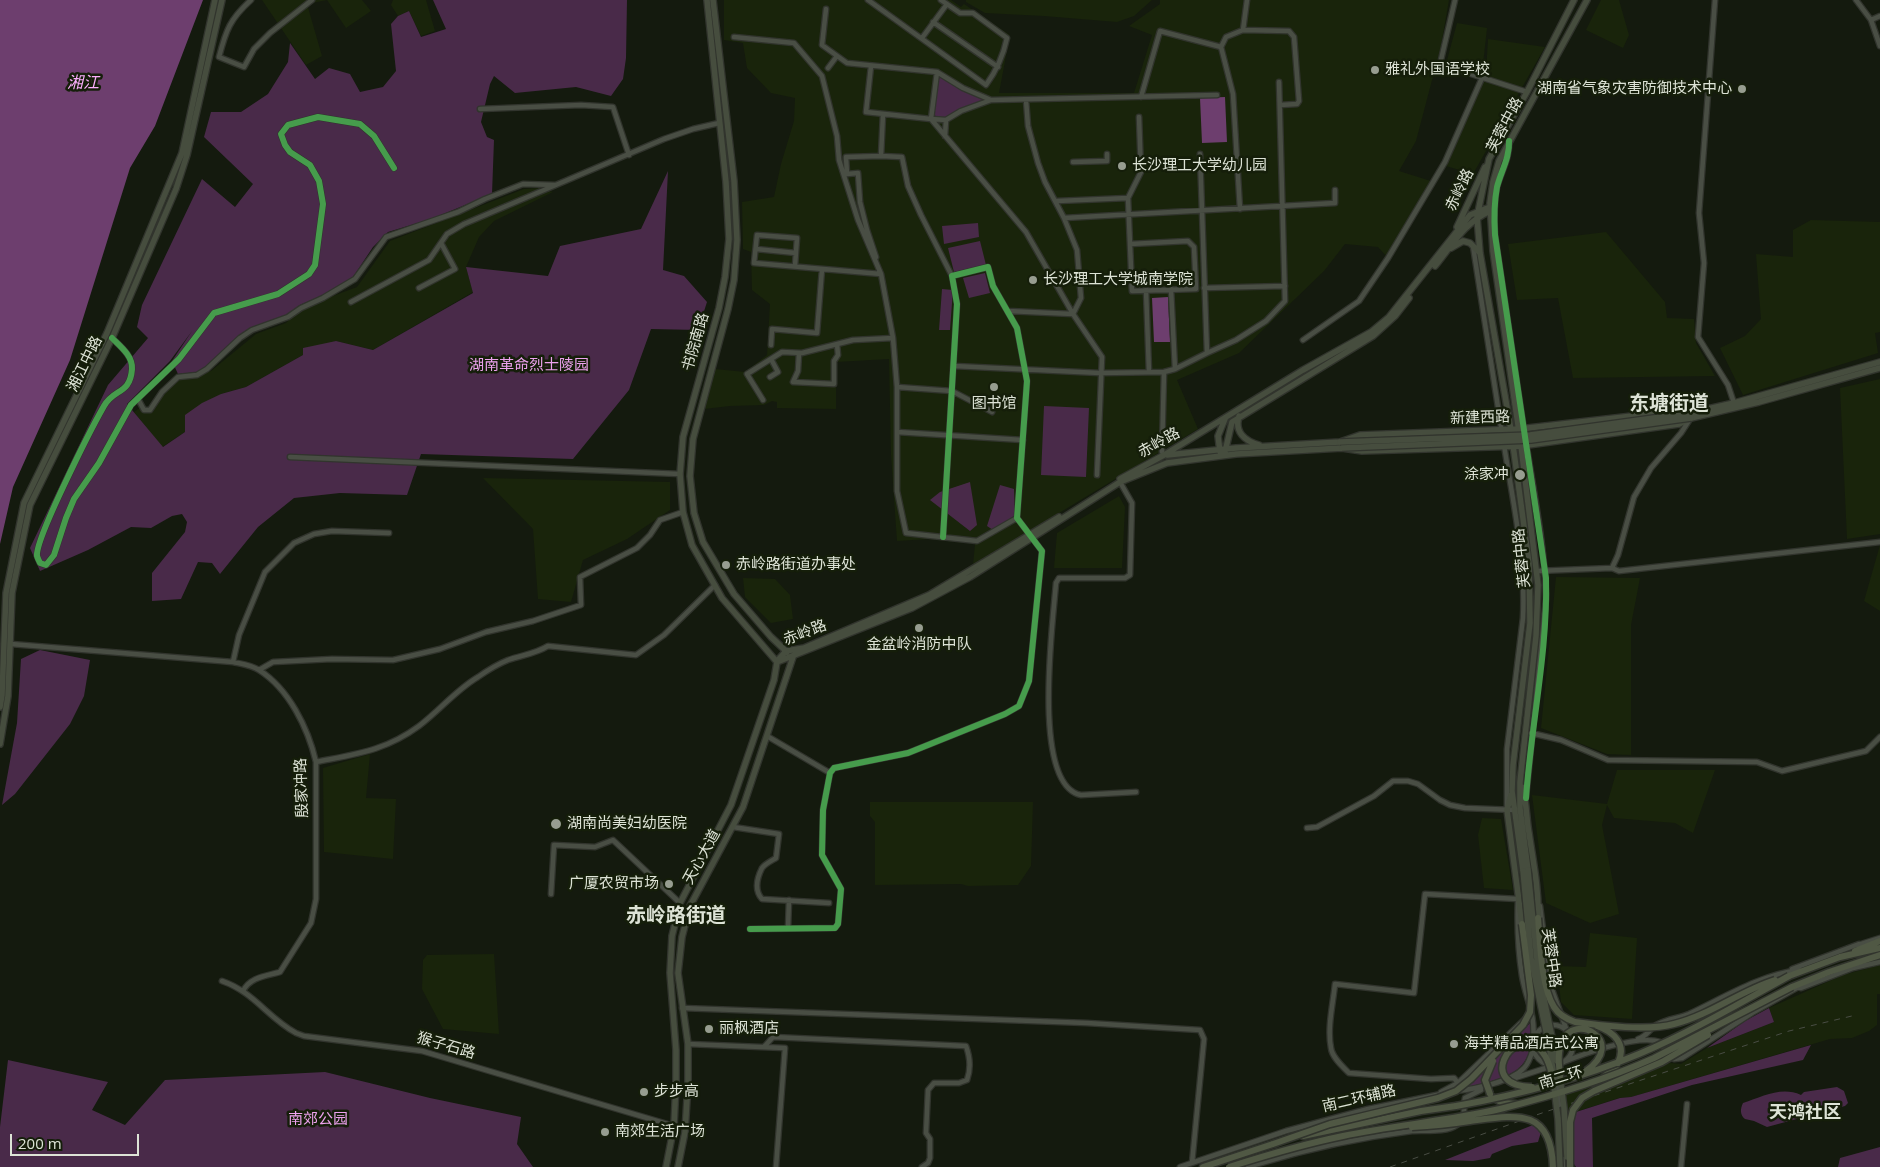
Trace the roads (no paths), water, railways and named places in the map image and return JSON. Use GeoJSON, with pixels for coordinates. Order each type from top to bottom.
{"type":"FeatureCollection","features":[{"type":"Feature","properties":{"kind":"highway"},"geometry":{"type":"LineString","coordinates":[[1538,918],[1548,994],[1553,1006],[1569,1020],[1611,1032],[1617,1038],[1621,1049],[1620,1059],[1612,1071],[1598,1080]]}},
{"type":"Feature","properties":{"kind":"highway"},"geometry":{"type":"LineString","coordinates":[[1273,1144],[1330,1124],[1448,1095],[1471,1080],[1523,1025],[1530,1012],[1531,995],[1522,924]]}},
{"type":"Feature","properties":{"kind":"highway"},"geometry":{"type":"LineString","coordinates":[[1586,1024],[1653,1028],[1674,1024],[1693,1018],[1758,986],[1840,957],[1880,939]]}},
{"type":"Feature","properties":{"kind":"highway"},"geometry":{"type":"LineString","coordinates":[[1840,957],[1880,948]]}},
{"type":"Feature","properties":{"kind":"highway","name":"南二环"},"geometry":{"type":"LineString","coordinates":[[1229,1167],[1301,1146],[1518,1104],[1598,1080],[1654,1058],[1736,1015],[1810,980],[1864,960],[1880,959]]}},
{"type":"Feature","properties":{"kind":"highway","name":"南二环"},"geometry":{"type":"LineString","coordinates":[[1203,1167],[1273,1144],[1377,1120],[1504,1097],[1578,1076],[1639,1054],[1695,1027],[1789,976]]}},
{"type":"Feature","properties":{"kind":"highway"},"geometry":{"type":"LineString","coordinates":[[1565,1167],[1570,1122],[1573,1110],[1582,1098],[1594,1091],[1638,1074],[1684,1051],[1736,1015]]}},
{"type":"Feature","properties":{"kind":"highway"},"geometry":{"type":"LineString","coordinates":[[1556,1075],[1562,1039],[1570,1032],[1587,1029],[1599,1038],[1602,1054],[1595,1064],[1578,1076]]}},
{"type":"Feature","properties":{"kind":"highway"},"geometry":{"type":"LineString","coordinates":[[1540,1087],[1516,1086],[1511,1084],[1505,1076],[1502,1064],[1512,1048],[1524,1043],[1530,1043],[1545,1056],[1556,1075]]}},
{"type":"Feature","properties":{"kind":"highway"},"geometry":{"type":"LineString","coordinates":[[1499,1051],[1486,1076],[1486,1086],[1490,1094],[1498,1101],[1518,1104]]}},
{"type":"Feature","properties":{"kind":"highway"},"geometry":{"type":"LineString","coordinates":[[1376,1130],[1453,1124],[1514,1116],[1522,1117],[1540,1126],[1548,1138],[1552,1152],[1553,1167]]}},
{"type":"Feature","properties":{"kind":"main road","name":"湘江中路"},"geometry":{"type":"LineString","coordinates":[[0,707],[6,593],[24,503],[107,333],[182,153],[216,0]]}},
{"type":"Feature","properties":{"kind":"main road","name":"湘江中路"},"geometry":{"type":"LineString","coordinates":[[0,744],[8,696],[12,593],[30,505],[112,338],[176,190],[188,154],[222,0]]}},
{"type":"Feature","properties":{"kind":"main road","name":"书院南路"},"geometry":{"type":"LineString","coordinates":[[707,0],[726,182],[729,239],[719,308],[683,437],[680,474],[683,512],[692,545],[722,598],[777,662]]}},
{"type":"Feature","properties":{"kind":"main road","name":"书院南路"},"geometry":{"type":"LineString","coordinates":[[712,0],[734,181],[737,240],[734,280],[728,309],[693,439],[690,476],[694,513],[703,542],[734,594],[771,637],[793,656]]}},
{"type":"Feature","properties":{"kind":"main road","name":"芙蓉中路"},"geometry":{"type":"LineString","coordinates":[[1525,870],[1512,790],[1513,765],[1530,623],[1529,563],[1511,430],[1480,253],[1477,217],[1489,159],[1527,92],[1574,0]]}},
{"type":"Feature","properties":{"kind":"main road","name":"芙蓉中路"},"geometry":{"type":"LineString","coordinates":[[1565,1167],[1564,1108],[1556,1075],[1538,970],[1525,870],[1520,808],[1520,782],[1529,732],[1537,621],[1537,571],[1524,446],[1493,251],[1490,209],[1492,182],[1499,160],[1587,0]]}},
{"type":"Feature","properties":{"kind":"main road","name":"赤岭路"},"geometry":{"type":"LineString","coordinates":[[1454,234],[1467,202],[1489,159]]}},
{"type":"Feature","properties":{"kind":"main road","name":"赤岭路"},"geometry":{"type":"LineString","coordinates":[[777,662],[786,651],[804,648],[929,595],[1031,537],[1120,482],[1166,463],[1225,453],[1232,422],[1374,336],[1395,316],[1467,225],[1490,209]]}},
{"type":"Feature","properties":{"kind":"main road","name":"赤岭路"},"geometry":{"type":"LineString","coordinates":[[777,662],[912,608],[970,577],[1163,453],[1225,419],[1303,370],[1371,332],[1389,318],[1470,215],[1478,210],[1490,209]]}},
{"type":"Feature","properties":{"kind":"main road"},"geometry":{"type":"LineString","coordinates":[[1449,248],[1463,241],[1470,243],[1480,253]]}},
{"type":"Feature","properties":{"kind":"main road","name":"新建西路"},"geometry":{"type":"LineString","coordinates":[[1225,453],[1264,446],[1341,445],[1362,451],[1524,446],[1679,424],[1691,416],[1880,362]]}},
{"type":"Feature","properties":{"kind":"main road","name":"新建西路"},"geometry":{"type":"LineString","coordinates":[[1163,453],[1219,450],[1225,453],[1530,435],[1691,416],[1760,402],[1880,368]]}},
{"type":"Feature","properties":{"kind":"main road","name":"新建西路"},"geometry":{"type":"LineString","coordinates":[[1341,445],[1360,435],[1511,430],[1676,411],[1691,416]]}},
{"type":"Feature","properties":{"kind":"main road"},"geometry":{"type":"LineString","coordinates":[[1240,416],[1238,430],[1242,437],[1250,442],[1264,446]]}},
{"type":"Feature","properties":{"kind":"main road"},"geometry":{"type":"LineString","coordinates":[[1219,450],[1218,436],[1225,419]]}},
{"type":"Feature","properties":{"kind":"main road","name":"天心大道"},"geometry":{"type":"LineString","coordinates":[[678,1167],[686,1118],[688,1044],[678,973],[682,937],[690,906],[743,807],[793,656]]}},
{"type":"Feature","properties":{"kind":"main road","name":"天心大道"},"geometry":{"type":"LineString","coordinates":[[666,1167],[674,1126],[676,1050],[670,973],[672,936],[680,902],[731,805],[774,680],[777,662]]}},
{"type":"Feature","properties":{"kind":"main road"},"geometry":{"type":"LineString","coordinates":[[1520,782],[1526,798],[1528,832],[1538,899],[1538,918]]}},
{"type":"Feature","properties":{"kind":"main road"},"geometry":{"type":"LineString","coordinates":[[1512,790],[1507,810],[1522,924]]}},
{"type":"Feature","properties":{"kind":"street"},"geometry":{"type":"LineString","coordinates":[[251,0],[242,8],[226,30],[219,57],[244,67],[254,49],[270,33],[312,0]]}},
{"type":"Feature","properties":{"kind":"street"},"geometry":{"type":"LineString","coordinates":[[868,0],[986,85],[1003,56],[1007,38],[973,13],[960,13],[941,0]]}},
{"type":"Feature","properties":{"kind":"street"},"geometry":{"type":"LineString","coordinates":[[1243,30],[1247,0]]}},
{"type":"Feature","properties":{"kind":"street"},"geometry":{"type":"LineString","coordinates":[[1455,0],[1440,64],[1527,92]]}},
{"type":"Feature","properties":{"kind":"street"},"geometry":{"type":"LineString","coordinates":[[1715,0],[1699,213],[1704,264],[1698,337],[1728,385],[1734,403]]}},
{"type":"Feature","properties":{"kind":"street"},"geometry":{"type":"LineString","coordinates":[[1856,0],[1871,20],[1880,46]]}},
{"type":"Feature","properties":{"kind":"street"},"geometry":{"type":"LineString","coordinates":[[922,38],[947,4]]}},
{"type":"Feature","properties":{"kind":"street"},"geometry":{"type":"LineString","coordinates":[[826,9],[822,45],[847,63],[937,72],[963,88],[991,100]]}},
{"type":"Feature","properties":{"kind":"street"},"geometry":{"type":"LineString","coordinates":[[1871,20],[1880,16]]}},
{"type":"Feature","properties":{"kind":"street"},"geometry":{"type":"LineString","coordinates":[[933,22],[998,67]]}},
{"type":"Feature","properties":{"kind":"street"},"geometry":{"type":"LineString","coordinates":[[1240,209],[1233,94],[1221,47],[1226,37],[1243,30],[1289,31],[1294,37],[1299,101],[1297,104],[1280,105]]}},
{"type":"Feature","properties":{"kind":"street"},"geometry":{"type":"LineString","coordinates":[[1141,97],[1160,31],[1221,47]]}},
{"type":"Feature","properties":{"kind":"street"},"geometry":{"type":"LineString","coordinates":[[734,37],[794,43],[822,76],[837,136],[839,160],[858,220],[881,274]]}},
{"type":"Feature","properties":{"kind":"street"},"geometry":{"type":"LineString","coordinates":[[828,68],[837,56]]}},
{"type":"Feature","properties":{"kind":"street"},"geometry":{"type":"LineString","coordinates":[[870,66],[866,112],[932,119],[946,120],[961,111],[991,100],[1217,95]]}},
{"type":"Feature","properties":{"kind":"street"},"geometry":{"type":"LineString","coordinates":[[937,72],[932,119],[1026,232],[1073,314],[1102,357],[1097,476]]}},
{"type":"Feature","properties":{"kind":"street"},"geometry":{"type":"LineString","coordinates":[[1303,340],[1359,301],[1388,258],[1444,162],[1482,78]]}},
{"type":"Feature","properties":{"kind":"street"},"geometry":{"type":"LineString","coordinates":[[954,366],[1100,373],[1164,372],[1236,340],[1266,321],[1285,301],[1279,82]]}},
{"type":"Feature","properties":{"kind":"street"},"geometry":{"type":"LineString","coordinates":[[1026,100],[1026,117],[1031,141],[1045,182],[1057,201],[1077,250],[1081,298],[1073,314]]}},
{"type":"Feature","properties":{"kind":"street"},"geometry":{"type":"LineString","coordinates":[[480,109],[581,105],[613,107],[629,155]]}},
{"type":"Feature","properties":{"kind":"street"},"geometry":{"type":"LineString","coordinates":[[881,156],[883,114]]}},
{"type":"Feature","properties":{"kind":"street"},"geometry":{"type":"LineString","coordinates":[[1130,244],[1188,241],[1194,247],[1196,289],[1132,291],[1128,198],[1141,172],[1139,117]]}},
{"type":"Feature","properties":{"kind":"street"},"geometry":{"type":"LineString","coordinates":[[112,338],[129,356],[132,366],[130,382],[124,390],[115,394],[105,404],[71,473],[63,485],[40,543],[37,556],[40,563],[46,565],[54,555],[74,499],[99,463],[131,405],[179,359],[214,313],[278,294],[309,274],[315,265],[323,204],[319,181],[310,165],[290,152],[285,145],[281,134],[288,125],[318,118],[360,124],[374,136],[394,168]]}},
{"type":"Feature","properties":{"kind":"street"},"geometry":{"type":"LineString","coordinates":[[945,136],[946,120]]}},
{"type":"Feature","properties":{"kind":"street"},"geometry":{"type":"LineString","coordinates":[[351,302],[430,260],[447,234],[464,224],[664,139],[693,129],[719,123]]}},
{"type":"Feature","properties":{"kind":"street"},"geometry":{"type":"LineString","coordinates":[[1509,141],[1510,152],[1497,188],[1494,204],[1495,235],[1521,429]]}},
{"type":"Feature","properties":{"kind":"street"},"geometry":{"type":"LineString","coordinates":[[1073,162],[1107,160],[1107,154]]}},
{"type":"Feature","properties":{"kind":"street"},"geometry":{"type":"LineString","coordinates":[[1200,154],[1207,353]]}},
{"type":"Feature","properties":{"kind":"street"},"geometry":{"type":"LineString","coordinates":[[943,538],[957,304],[952,276],[908,186],[902,157],[846,157],[847,174],[858,173],[860,202],[881,274],[892,338],[897,387],[897,491],[906,534],[943,538],[977,541],[1017,518]]}},
{"type":"Feature","properties":{"kind":"street"},"geometry":{"type":"LineString","coordinates":[[138,399],[144,410],[150,410],[162,392],[178,377],[197,374],[207,369],[240,338],[252,330],[288,318],[301,308],[347,284],[355,278],[386,237],[458,212],[523,184],[555,185]]}},
{"type":"Feature","properties":{"kind":"street"},"geometry":{"type":"LineString","coordinates":[[1064,218],[1335,203],[1334,190]]}},
{"type":"Feature","properties":{"kind":"street"},"geometry":{"type":"LineString","coordinates":[[1057,201],[1128,198]]}},
{"type":"Feature","properties":{"kind":"street"},"geometry":{"type":"LineString","coordinates":[[795,266],[797,238],[757,235],[754,263],[881,274]]}},
{"type":"Feature","properties":{"kind":"street"},"geometry":{"type":"LineString","coordinates":[[419,288],[455,270],[441,243]]}},
{"type":"Feature","properties":{"kind":"street"},"geometry":{"type":"LineString","coordinates":[[1473,246],[1522,561],[1524,598],[1507,749],[1507,810]]}},
{"type":"Feature","properties":{"kind":"street"},"geometry":{"type":"LineString","coordinates":[[756,249],[796,253]]}},
{"type":"Feature","properties":{"kind":"street"},"geometry":{"type":"LineString","coordinates":[[750,929],[835,928],[840,920],[841,889],[822,856],[823,810],[830,772],[834,768],[908,753],[1005,714],[1019,706],[1030,681],[1042,551],[1017,518],[1027,382],[1025,369],[1017,328],[993,286],[988,267],[952,276]]}},
{"type":"Feature","properties":{"kind":"street"},"geometry":{"type":"LineString","coordinates":[[771,345],[772,329],[817,333],[822,268]]}},
{"type":"Feature","properties":{"kind":"street"},"geometry":{"type":"LineString","coordinates":[[1204,288],[1285,286]]}},
{"type":"Feature","properties":{"kind":"street"},"geometry":{"type":"LineString","coordinates":[[1146,290],[1149,372]]}},
{"type":"Feature","properties":{"kind":"street"},"geometry":{"type":"LineString","coordinates":[[1171,290],[1174,369]]}},
{"type":"Feature","properties":{"kind":"street"},"geometry":{"type":"LineString","coordinates":[[1008,311],[1073,314]]}},
{"type":"Feature","properties":{"kind":"street"},"geometry":{"type":"LineString","coordinates":[[763,400],[747,374],[782,352],[799,353],[853,340],[892,338]]}},
{"type":"Feature","properties":{"kind":"street"},"geometry":{"type":"LineString","coordinates":[[799,353],[798,371],[793,382],[834,384],[834,361],[838,355],[837,344]]}},
{"type":"Feature","properties":{"kind":"street"},"geometry":{"type":"LineString","coordinates":[[770,377],[778,372],[771,359]]}},
{"type":"Feature","properties":{"kind":"street"},"geometry":{"type":"LineString","coordinates":[[1163,453],[1164,372]]}},
{"type":"Feature","properties":{"kind":"street"},"geometry":{"type":"LineString","coordinates":[[897,387],[952,391],[992,412]]}},
{"type":"Feature","properties":{"kind":"street"},"geometry":{"type":"LineString","coordinates":[[1612,568],[1618,555],[1634,497],[1651,468],[1681,433],[1691,416]]}},
{"type":"Feature","properties":{"kind":"street"},"geometry":{"type":"LineString","coordinates":[[897,432],[1023,440]]}},
{"type":"Feature","properties":{"kind":"street"},"geometry":{"type":"LineString","coordinates":[[1524,446],[1545,570],[1546,599],[1545,620],[1529,732],[1526,798]]}},
{"type":"Feature","properties":{"kind":"street"},"geometry":{"type":"LineString","coordinates":[[290,457],[680,474]]}},
{"type":"Feature","properties":{"kind":"street"},"geometry":{"type":"LineString","coordinates":[[1120,482],[1132,503],[1130,575],[1125,578],[1059,578],[1056,583],[1048,706],[1049,728],[1059,776],[1073,794],[1136,792]]}},
{"type":"Feature","properties":{"kind":"street"},"geometry":{"type":"LineString","coordinates":[[259,670],[273,662],[332,659],[393,660],[440,649],[486,632],[533,621],[581,605],[580,577],[636,548],[650,535],[660,520],[683,512]]}},
{"type":"Feature","properties":{"kind":"street"},"geometry":{"type":"LineString","coordinates":[[233,662],[239,635],[265,572],[294,543],[314,534],[332,531],[389,534]]}},
{"type":"Feature","properties":{"kind":"street"},"geometry":{"type":"LineString","coordinates":[[1537,571],[1612,568],[1619,571],[1880,542]]}},
{"type":"Feature","properties":{"kind":"street"},"geometry":{"type":"LineString","coordinates":[[316,762],[373,751],[403,736],[430,717],[478,676],[509,660],[538,652],[548,646],[636,655],[664,636],[715,586]]}},
{"type":"Feature","properties":{"kind":"street","name":"殷家冲路"},"geometry":{"type":"LineString","coordinates":[[11,644],[233,662],[250,665],[259,670],[276,685],[300,716],[316,762],[316,899],[311,923],[280,972],[255,979],[246,985],[243,991]]}},
{"type":"Feature","properties":{"kind":"street"},"geometry":{"type":"LineString","coordinates":[[1529,732],[1561,740],[1608,760],[1757,762],[1782,771],[1866,751],[1880,737]]}},
{"type":"Feature","properties":{"kind":"street"},"geometry":{"type":"LineString","coordinates":[[768,736],[830,772]]}},
{"type":"Feature","properties":{"kind":"street"},"geometry":{"type":"LineString","coordinates":[[1307,828],[1317,827],[1325,823],[1374,796],[1393,781],[1408,781],[1418,784],[1450,805],[1466,808],[1514,810]]}},
{"type":"Feature","properties":{"kind":"street"},"geometry":{"type":"LineString","coordinates":[[733,826],[779,834],[776,858],[763,866],[756,886],[758,894],[762,899],[829,903]]}},
{"type":"Feature","properties":{"kind":"street"},"geometry":{"type":"LineString","coordinates":[[551,894],[554,845],[595,847],[613,840],[680,902]]}},
{"type":"Feature","properties":{"kind":"street"},"geometry":{"type":"LineString","coordinates":[[1458,1082],[1454,1078],[1431,1079],[1349,1073],[1338,1062],[1331,1049],[1331,1022],[1335,984],[1414,993],[1424,894],[1518,899],[1519,952],[1527,1001],[1534,1018],[1533,1049],[1538,1059],[1551,1065],[1556,1075],[1565,1167]]}},
{"type":"Feature","properties":{"kind":"street"},"geometry":{"type":"LineString","coordinates":[[1538,899],[1548,973],[1553,993],[1573,1044],[1571,1053],[1561,1063],[1556,1075]]}},
{"type":"Feature","properties":{"kind":"street"},"geometry":{"type":"LineString","coordinates":[[788,928],[789,900]]}},
{"type":"Feature","properties":{"kind":"street"},"geometry":{"type":"LineString","coordinates":[[1533,1040],[1536,1034],[1545,1026],[1557,1025],[1584,1045],[1595,1047],[1641,1038],[1656,1025],[1686,1015],[1756,982],[1859,944],[1880,939]]}},
{"type":"Feature","properties":{"kind":"street"},"geometry":{"type":"LineString","coordinates":[[1840,957],[1859,944]]}},
{"type":"Feature","properties":{"kind":"street"},"geometry":{"type":"LineString","coordinates":[[1248,1167],[1342,1141],[1450,1128],[1459,1124],[1464,1118],[1464,1100],[1468,1095],[1592,1051],[1651,1040],[1660,1042],[1674,1059],[1682,1058],[1791,990],[1880,959]]}},
{"type":"Feature","properties":{"kind":"street"},"geometry":{"type":"LineString","coordinates":[[1781,973],[1806,970]]}},
{"type":"Feature","properties":{"kind":"street","name":"猴子石路"},"geometry":{"type":"LineString","coordinates":[[222,981],[243,991],[296,1034],[422,1051],[674,1126]]}},
{"type":"Feature","properties":{"kind":"street"},"geometry":{"type":"LineString","coordinates":[[1527,1001],[1533,1006],[1547,1004],[1552,1001],[1553,993]]}},
{"type":"Feature","properties":{"kind":"street"},"geometry":{"type":"LineString","coordinates":[[682,1008],[1200,1030],[1204,1039],[1192,1163]]}},
{"type":"Feature","properties":{"kind":"street"},"geometry":{"type":"LineString","coordinates":[[1432,1095],[1458,1082],[1523,1020],[1534,1018]]}},
{"type":"Feature","properties":{"kind":"street"},"geometry":{"type":"LineString","coordinates":[[764,1047],[773,1037],[966,1046],[970,1057],[967,1080],[959,1083],[934,1082],[928,1090],[926,1133],[930,1140],[930,1158],[928,1163],[922,1167]]}},
{"type":"Feature","properties":{"kind":"street"},"geometry":{"type":"LineString","coordinates":[[688,1044],[785,1048],[776,1167]]}},
{"type":"Feature","properties":{"kind":"street","name":"南二环辅路"},"geometry":{"type":"LineString","coordinates":[[1180,1167],[1286,1131],[1332,1118],[1432,1095],[1479,1088],[1514,1076],[1524,1068],[1533,1049]]}},
{"type":"Feature","properties":{"kind":"street"},"geometry":{"type":"LineString","coordinates":[[1682,1167],[1687,1104]]}},
{"type":"Feature","properties":{"kind":"street"},"geometry":{"type":"LineString","coordinates":[[1562,1121],[1562,1150],[1565,1167]]}},
{"type":"Feature","properties":{"kind":"street"},"geometry":{"type":"LineString","coordinates":[[1553,1167],[1562,1150]]}},
{"type":"Feature","properties":{"kind":"water","name":"湘江"},"geometry":{"type":"Polygon","coordinates":[[[0,0],[203,0],[155,126],[130,168],[70,360],[13,487],[0,544],[0,0]]]}},
{"type":"Feature","properties":{"kind":"water"},"geometry":{"type":"Polygon","coordinates":[[[1225,97],[1227,142],[1202,143],[1200,98],[1225,97]]]}},
{"type":"Feature","properties":{"kind":"water"},"geometry":{"type":"Polygon","coordinates":[[[1168,297],[1170,342],[1154,342],[1152,298],[1168,297]]]}},
{"type":"Feature","properties":{"kind":"railway"},"geometry":{"type":"LineString","coordinates":[[1390,1167],[1542,1113],[1789,1031],[1856,1015]]}},
{"type":"Feature","properties":{"kind":"place","name":"雅礼外国语学校"},"geometry":{"type":"Point","coordinates":[1375,70]}},
{"type":"Feature","properties":{"kind":"place","name":"湖南省气象灾害防御技术中心"},"geometry":{"type":"Point","coordinates":[1742,89]}},
{"type":"Feature","properties":{"kind":"place","name":"长沙理工大学幼儿园"},"geometry":{"type":"Point","coordinates":[1122,166]}},
{"type":"Feature","properties":{"kind":"place","name":"长沙理工大学城南学院"},"geometry":{"type":"Point","coordinates":[1033,280]}},
{"type":"Feature","properties":{"kind":"place","name":"图书馆"},"geometry":{"type":"Point","coordinates":[994,387]}},
{"type":"Feature","properties":{"kind":"place","name":"涂家冲"},"geometry":{"type":"Point","coordinates":[1520,475]}},
{"type":"Feature","properties":{"kind":"place","name":"赤岭路街道办事处"},"geometry":{"type":"Point","coordinates":[726,565]}},
{"type":"Feature","properties":{"kind":"place","name":"金盆岭消防中队"},"geometry":{"type":"Point","coordinates":[919,628]}},
{"type":"Feature","properties":{"kind":"place","name":"湖南尚美妇幼医院"},"geometry":{"type":"Point","coordinates":[556,824]}},
{"type":"Feature","properties":{"kind":"place","name":"广厦农贸市场"},"geometry":{"type":"Point","coordinates":[669,884]}},
{"type":"Feature","properties":{"kind":"place","name":"丽枫酒店"},"geometry":{"type":"Point","coordinates":[709,1029]}},
{"type":"Feature","properties":{"kind":"place","name":"海芋精品酒店式公寓"},"geometry":{"type":"Point","coordinates":[1454,1044]}},
{"type":"Feature","properties":{"kind":"place","name":"步步高"},"geometry":{"type":"Point","coordinates":[644,1092]}},
{"type":"Feature","properties":{"kind":"place","name":"南郊生活广场"},"geometry":{"type":"Point","coordinates":[605,1132]}},
{"type":"Feature","properties":{"kind":"district","name":"东塘街道"},"geometry":{"type":"Point","coordinates":[1669,404]}},
{"type":"Feature","properties":{"kind":"district","name":"赤岭路街道"},"geometry":{"type":"Point","coordinates":[676,916]}},
{"type":"Feature","properties":{"kind":"district","name":"天鸿社区"},"geometry":{"type":"Point","coordinates":[1805,1113]}},
{"type":"Feature","properties":{"kind":"park label","name":"湖南革命烈士陵园"},"geometry":{"type":"Point","coordinates":[529,366]}},
{"type":"Feature","properties":{"kind":"park label","name":"南郊公园"},"geometry":{"type":"Point","coordinates":[318,1120]}}]}
